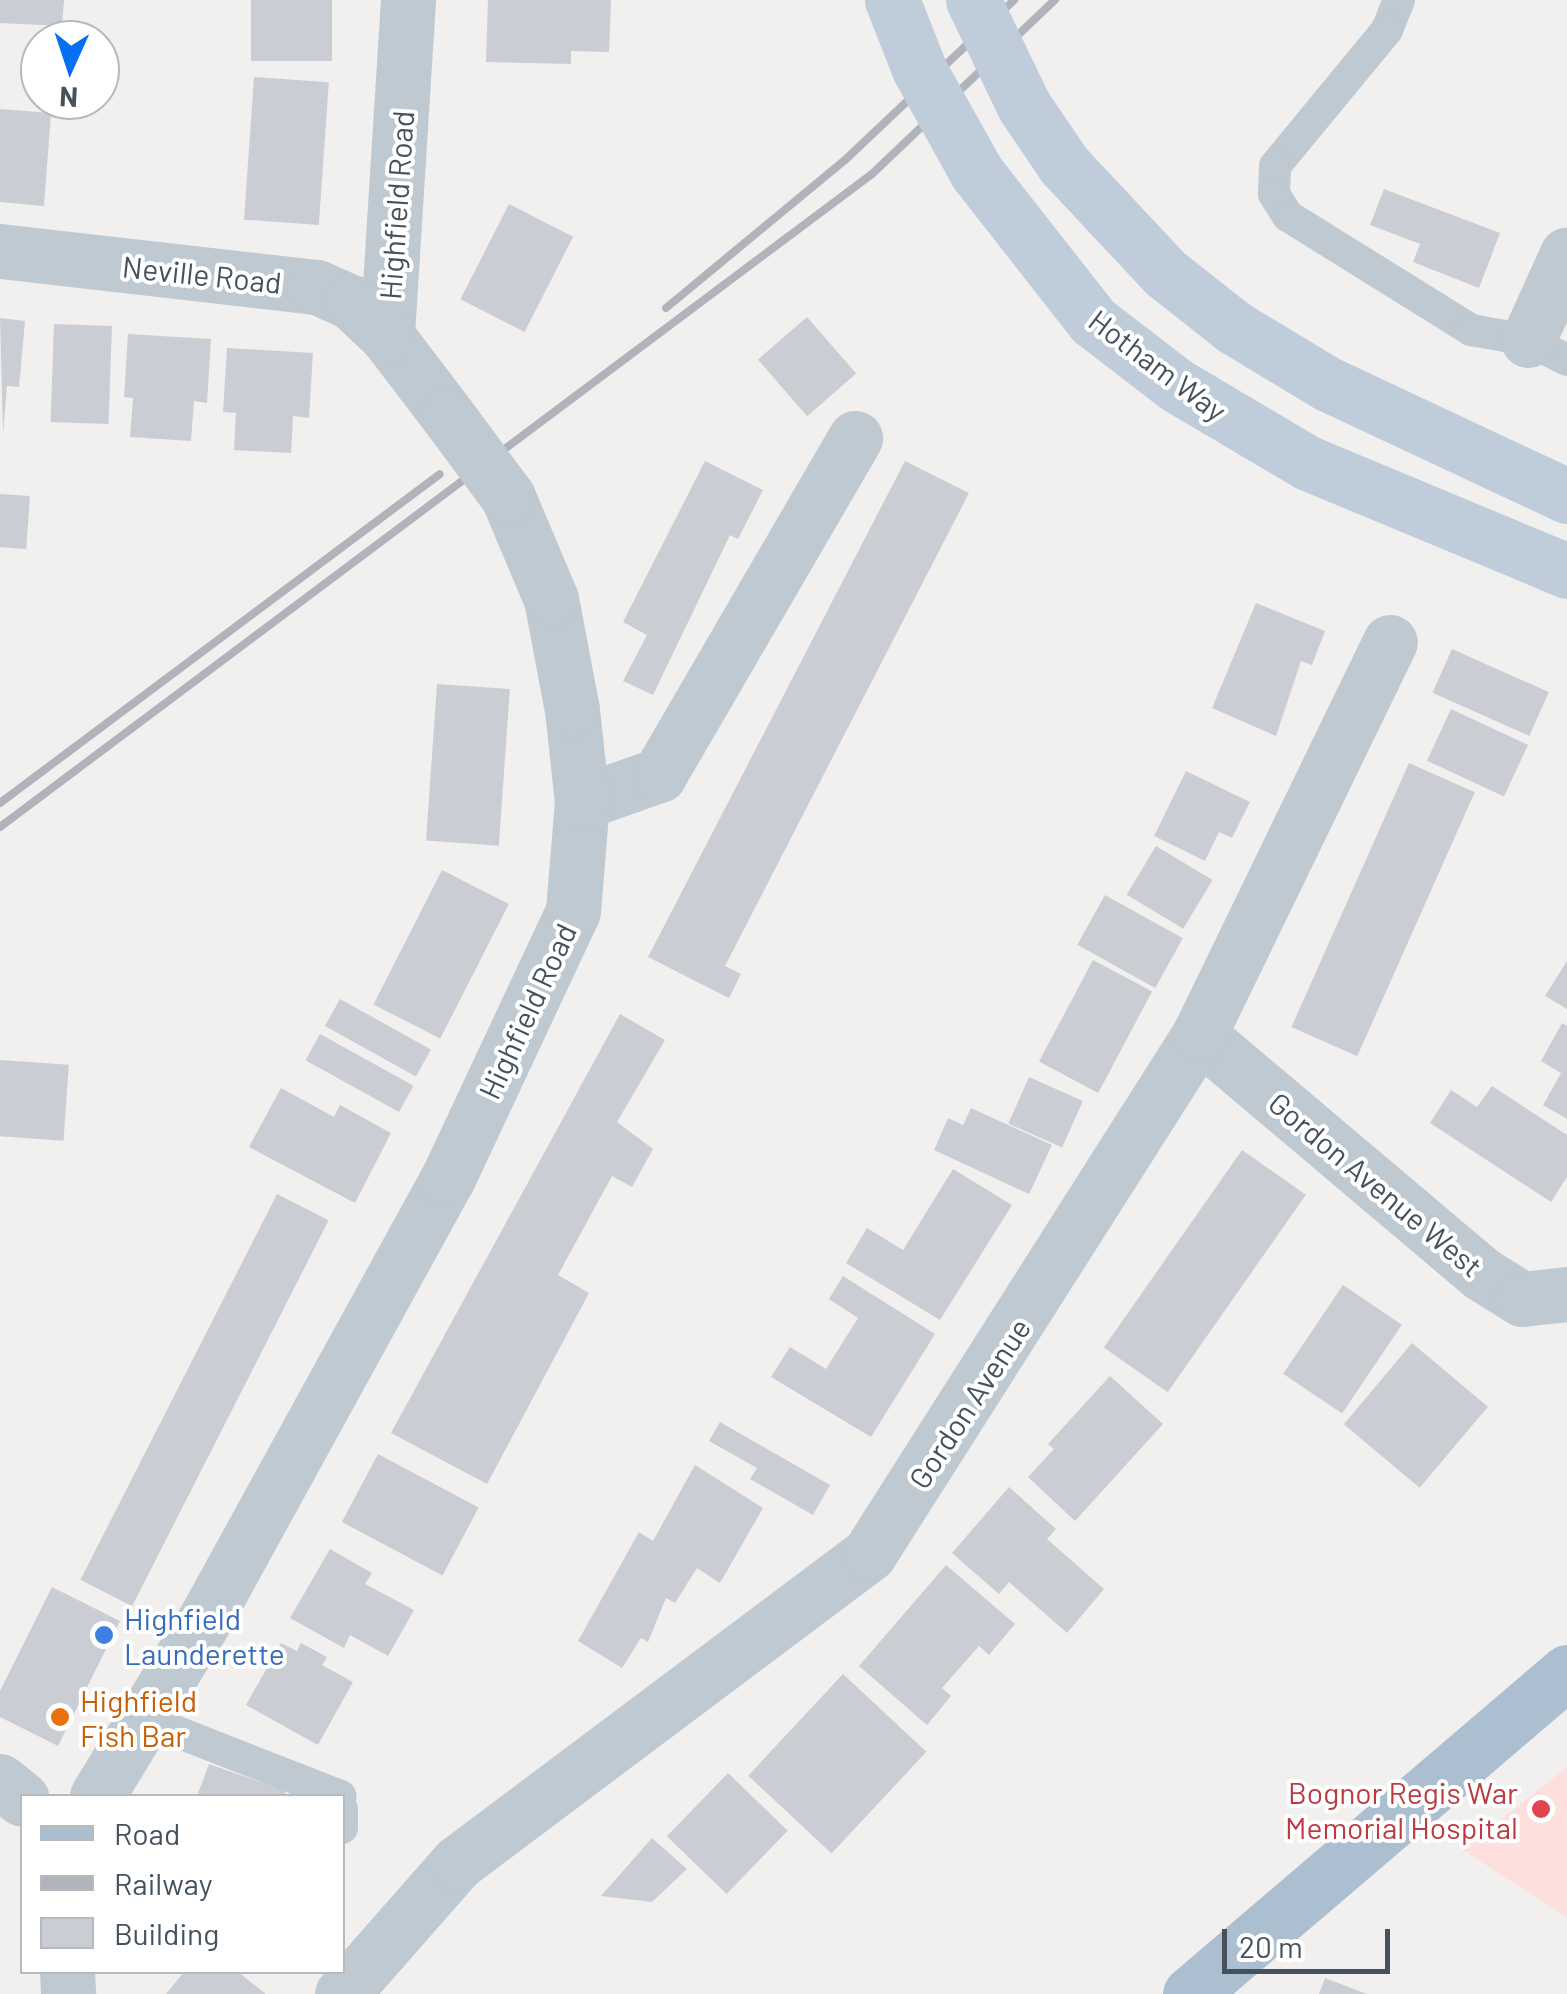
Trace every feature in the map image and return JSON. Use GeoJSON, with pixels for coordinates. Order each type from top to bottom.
{"type":"FeatureCollection","features":[{"type":"Feature","properties":{"kind":"main road","name":"Hotham Way"},"geometry":{"type":"LineString","coordinates":[[892,0],[919,68],[977,173],[1093,321],[1176,385],[1308,463],[1567,571]]}},
{"type":"Feature","properties":{"kind":"main road"},"geometry":{"type":"LineString","coordinates":[[972,0],[1024,106],[1064,165],[1165,273],[1235,328],[1328,384],[1414,430],[1567,496]]}},
{"type":"Feature","properties":{"kind":"main road"},"geometry":{"type":"LineString","coordinates":[[1190,1994],[1567,1672]]}},
{"type":"Feature","properties":{"kind":"street","name":"Highfield Road"},"geometry":{"type":"LineString","coordinates":[[98,1794],[447,1180],[554,960],[573,911],[582,802],[551,599],[508,498],[387,336],[408,0]]}},
{"type":"Feature","properties":{"kind":"street","name":"Neville Road"},"geometry":{"type":"LineString","coordinates":[[0,251],[317,287],[352,302],[387,336]]}},
{"type":"Feature","properties":{"kind":"street"},"geometry":{"type":"LineString","coordinates":[[1547,350],[1567,254]]}},
{"type":"Feature","properties":{"kind":"street"},"geometry":{"type":"LineString","coordinates":[[582,802],[659,774],[855,438]]}},
{"type":"Feature","properties":{"kind":"street","name":"Gordon Avenue"},"geometry":{"type":"LineString","coordinates":[[342,1994],[457,1862],[869,1554],[1200,1035],[1390,642]]}},
{"type":"Feature","properties":{"kind":"street","name":"Gordon Avenue West"},"geometry":{"type":"LineString","coordinates":[[1200,1035],[1482,1274],[1522,1299],[1567,1294]]}},
{"type":"Feature","properties":{"kind":"street"},"geometry":{"type":"LineString","coordinates":[[0,1781],[20,1797]]}},
{"type":"Feature","properties":{"kind":"lane"},"geometry":{"type":"LineString","coordinates":[[1399,0],[1388,30],[1275,166],[1274,194],[1288,216],[1471,330],[1547,350]]}},
{"type":"Feature","properties":{"kind":"lane"},"geometry":{"type":"LineString","coordinates":[[144,1719],[335,1794]]}},
{"type":"Feature","properties":{"kind":"shaded area","name":"Bognor Regis War Memorial Hospital"},"geometry":{"type":"Polygon","coordinates":[[[1567,1767],[1567,1918],[1463,1850],[1567,1767]]]}},
{"type":"Feature","properties":{"kind":"building"},"geometry":{"type":"Polygon","coordinates":[[[0,0],[64,0],[62,20],[0,23],[0,0]]]}},
{"type":"Feature","properties":{"kind":"building"},"geometry":{"type":"Polygon","coordinates":[[[251,0],[332,0],[332,61],[251,61],[251,0]]]}},
{"type":"Feature","properties":{"kind":"building"},"geometry":{"type":"Polygon","coordinates":[[[488,0],[611,0],[609,52],[571,51],[571,64],[486,62],[488,0]]]}},
{"type":"Feature","properties":{"kind":"building"},"geometry":{"type":"Polygon","coordinates":[[[254,77],[329,82],[319,225],[244,220],[254,77]]]}},
{"type":"Feature","properties":{"kind":"building"},"geometry":{"type":"Polygon","coordinates":[[[0,109],[20,111],[20,120],[50,120],[44,206],[0,202],[0,109]]]}},
{"type":"Feature","properties":{"kind":"building"},"geometry":{"type":"Polygon","coordinates":[[[1384,189],[1500,233],[1479,288],[1413,262],[1420,244],[1370,225],[1384,189]]]}},
{"type":"Feature","properties":{"kind":"building"},"geometry":{"type":"Polygon","coordinates":[[[509,204],[573,237],[525,332],[460,299],[509,204]]]}},
{"type":"Feature","properties":{"kind":"building"},"geometry":{"type":"Polygon","coordinates":[[[807,317],[856,374],[807,416],[758,360],[807,317]]]}},
{"type":"Feature","properties":{"kind":"building"},"geometry":{"type":"Polygon","coordinates":[[[0,318],[25,321],[19,387],[7,386],[3,434],[0,318]]]}},
{"type":"Feature","properties":{"kind":"building"},"geometry":{"type":"Polygon","coordinates":[[[54,324],[112,326],[109,424],[51,422],[54,324]]]}},
{"type":"Feature","properties":{"kind":"building"},"geometry":{"type":"Polygon","coordinates":[[[128,334],[211,339],[207,403],[194,401],[191,441],[130,437],[133,398],[124,397],[128,334]]]}},
{"type":"Feature","properties":{"kind":"building"},"geometry":{"type":"Polygon","coordinates":[[[227,348],[313,353],[309,418],[293,416],[291,453],[234,450],[236,413],[223,412],[227,348]]]}},
{"type":"Feature","properties":{"kind":"building"},"geometry":{"type":"Polygon","coordinates":[[[705,461],[763,490],[738,539],[730,535],[653,695],[623,681],[647,635],[623,622],[705,461]]]}},
{"type":"Feature","properties":{"kind":"building"},"geometry":{"type":"Polygon","coordinates":[[[905,461],[969,493],[725,966],[741,974],[729,998],[648,957],[905,461]]]}},
{"type":"Feature","properties":{"kind":"building"},"geometry":{"type":"Polygon","coordinates":[[[0,494],[30,496],[26,549],[0,547],[0,494]]]}},
{"type":"Feature","properties":{"kind":"building"},"geometry":{"type":"Polygon","coordinates":[[[1256,603],[1325,631],[1312,665],[1301,661],[1276,736],[1212,708],[1256,603]]]}},
{"type":"Feature","properties":{"kind":"building"},"geometry":{"type":"Polygon","coordinates":[[[1452,649],[1549,692],[1529,736],[1432,693],[1452,649]]]}},
{"type":"Feature","properties":{"kind":"building"},"geometry":{"type":"Polygon","coordinates":[[[437,684],[510,689],[499,846],[426,841],[437,684]]]}},
{"type":"Feature","properties":{"kind":"building"},"geometry":{"type":"Polygon","coordinates":[[[1451,709],[1528,745],[1504,797],[1427,761],[1451,709]]]}},
{"type":"Feature","properties":{"kind":"building"},"geometry":{"type":"Polygon","coordinates":[[[1409,763],[1475,792],[1357,1056],[1291,1027],[1409,763]]]}},
{"type":"Feature","properties":{"kind":"building"},"geometry":{"type":"Polygon","coordinates":[[[1186,771],[1250,802],[1232,838],[1219,832],[1205,861],[1154,836],[1186,771]]]}},
{"type":"Feature","properties":{"kind":"building"},"geometry":{"type":"Polygon","coordinates":[[[1156,846],[1213,880],[1183,929],[1127,895],[1156,846]]]}},
{"type":"Feature","properties":{"kind":"building"},"geometry":{"type":"Polygon","coordinates":[[[442,870],[509,904],[440,1039],[373,1005],[442,870]]]}},
{"type":"Feature","properties":{"kind":"building"},"geometry":{"type":"Polygon","coordinates":[[[1105,895],[1183,938],[1155,988],[1077,945],[1105,895]]]}},
{"type":"Feature","properties":{"kind":"building"},"geometry":{"type":"Polygon","coordinates":[[[1093,960],[1152,991],[1098,1093],[1039,1062],[1093,960]]]}},
{"type":"Feature","properties":{"kind":"building"},"geometry":{"type":"Polygon","coordinates":[[[1567,961],[1567,1009],[1545,996],[1567,961]]]}},
{"type":"Feature","properties":{"kind":"building"},"geometry":{"type":"Polygon","coordinates":[[[340,999],[431,1049],[416,1077],[325,1026],[340,999]]]}},
{"type":"Feature","properties":{"kind":"building"},"geometry":{"type":"Polygon","coordinates":[[[620,1014],[665,1040],[617,1122],[653,1149],[632,1187],[612,1176],[558,1275],[589,1293],[487,1484],[391,1433],[620,1014]]]}},
{"type":"Feature","properties":{"kind":"building"},"geometry":{"type":"Polygon","coordinates":[[[1562,1023],[1567,1026],[1567,1119],[1543,1105],[1561,1073],[1541,1061],[1562,1023]]]}},
{"type":"Feature","properties":{"kind":"building"},"geometry":{"type":"Polygon","coordinates":[[[320,1034],[414,1086],[399,1112],[305,1060],[320,1034]]]}},
{"type":"Feature","properties":{"kind":"building"},"geometry":{"type":"Polygon","coordinates":[[[0,1060],[69,1065],[64,1141],[0,1136],[0,1060]]]}},
{"type":"Feature","properties":{"kind":"building"},"geometry":{"type":"Polygon","coordinates":[[[1029,1077],[1083,1101],[1062,1148],[1008,1124],[1029,1077]]]}},
{"type":"Feature","properties":{"kind":"building"},"geometry":{"type":"Polygon","coordinates":[[[1492,1086],[1567,1135],[1567,1177],[1551,1202],[1430,1123],[1451,1090],[1477,1107],[1492,1086]]]}},
{"type":"Feature","properties":{"kind":"building"},"geometry":{"type":"Polygon","coordinates":[[[281,1088],[334,1117],[340,1105],[391,1133],[355,1203],[249,1147],[281,1088]]]}},
{"type":"Feature","properties":{"kind":"building"},"geometry":{"type":"Polygon","coordinates":[[[971,1108],[1052,1145],[1029,1194],[934,1150],[948,1118],[963,1125],[971,1108]]]}},
{"type":"Feature","properties":{"kind":"building"},"geometry":{"type":"Polygon","coordinates":[[[1242,1150],[1306,1195],[1168,1392],[1104,1347],[1242,1150]]]}},
{"type":"Feature","properties":{"kind":"building"},"geometry":{"type":"Polygon","coordinates":[[[953,1169],[1012,1205],[940,1320],[846,1263],[867,1228],[903,1250],[953,1169]]]}},
{"type":"Feature","properties":{"kind":"building"},"geometry":{"type":"Polygon","coordinates":[[[277,1194],[329,1220],[132,1606],[80,1580],[277,1194]]]}},
{"type":"Feature","properties":{"kind":"building"},"geometry":{"type":"Polygon","coordinates":[[[843,1276],[935,1334],[871,1437],[771,1377],[790,1347],[826,1369],[858,1318],[829,1299],[843,1276]]]}},
{"type":"Feature","properties":{"kind":"building"},"geometry":{"type":"Polygon","coordinates":[[[1343,1285],[1402,1325],[1342,1413],[1283,1374],[1343,1285]]]}},
{"type":"Feature","properties":{"kind":"building"},"geometry":{"type":"Polygon","coordinates":[[[1412,1343],[1488,1407],[1420,1488],[1344,1424],[1412,1343]]]}},
{"type":"Feature","properties":{"kind":"building"},"geometry":{"type":"Polygon","coordinates":[[[1110,1376],[1163,1424],[1075,1521],[1028,1477],[1054,1449],[1048,1444],[1110,1376]]]}},
{"type":"Feature","properties":{"kind":"building"},"geometry":{"type":"Polygon","coordinates":[[[720,1422],[830,1485],[813,1515],[750,1479],[757,1468],[709,1441],[720,1422]]]}},
{"type":"Feature","properties":{"kind":"building"},"geometry":{"type":"Polygon","coordinates":[[[378,1454],[479,1508],[443,1576],[342,1522],[378,1454]]]}},
{"type":"Feature","properties":{"kind":"building"},"geometry":{"type":"Polygon","coordinates":[[[695,1465],[763,1508],[720,1583],[697,1568],[675,1603],[666,1598],[648,1642],[641,1638],[622,1668],[578,1641],[639,1532],[653,1541],[695,1465]]]}},
{"type":"Feature","properties":{"kind":"building"},"geometry":{"type":"Polygon","coordinates":[[[1009,1487],[1056,1529],[1047,1539],[1104,1589],[1067,1633],[1009,1582],[999,1594],[952,1553],[1009,1487]]]}},
{"type":"Feature","properties":{"kind":"building"},"geometry":{"type":"Polygon","coordinates":[[[330,1549],[372,1573],[365,1584],[414,1610],[388,1656],[350,1635],[344,1648],[290,1618],[330,1549]]]}},
{"type":"Feature","properties":{"kind":"building"},"geometry":{"type":"Polygon","coordinates":[[[946,1565],[1015,1624],[989,1655],[979,1646],[942,1688],[951,1696],[927,1725],[859,1666],[946,1565]]]}},
{"type":"Feature","properties":{"kind":"building"},"geometry":{"type":"Polygon","coordinates":[[[52,1587],[120,1621],[58,1746],[0,1717],[0,1691],[52,1587]]]}},
{"type":"Feature","properties":{"kind":"building"},"geometry":{"type":"Polygon","coordinates":[[[281,1643],[297,1651],[301,1643],[327,1657],[322,1665],[353,1682],[318,1745],[246,1705],[281,1643]]]}},
{"type":"Feature","properties":{"kind":"building"},"geometry":{"type":"Polygon","coordinates":[[[843,1674],[926,1752],[832,1853],[748,1776],[843,1674]]]}},
{"type":"Feature","properties":{"kind":"building"},"geometry":{"type":"Polygon","coordinates":[[[209,1764],[286,1791],[285,1794],[198,1794],[209,1764]]]}},
{"type":"Feature","properties":{"kind":"building"},"geometry":{"type":"Polygon","coordinates":[[[728,1773],[788,1831],[727,1894],[667,1836],[728,1773]]]}},
{"type":"Feature","properties":{"kind":"building"},"geometry":{"type":"Polygon","coordinates":[[[652,1838],[687,1869],[652,1902],[601,1896],[652,1838]]]}},
{"type":"Feature","properties":{"kind":"building"},"geometry":{"type":"Polygon","coordinates":[[[182,1974],[241,1974],[266,1994],[166,1994],[182,1974]]]}},
{"type":"Feature","properties":{"kind":"building"},"geometry":{"type":"Polygon","coordinates":[[[1325,1978],[1367,1994],[1319,1994],[1325,1978]]]}},
{"type":"Feature","properties":{"kind":"railway"},"geometry":{"type":"LineString","coordinates":[[666,308],[845,160],[1014,0]]}},
{"type":"Feature","properties":{"kind":"railway"},"geometry":{"type":"LineString","coordinates":[[0,827],[872,174],[1055,0]]}},
{"type":"Feature","properties":{"kind":"railway"},"geometry":{"type":"LineString","coordinates":[[0,803],[440,474]]}},
{"type":"Feature","properties":{"kind":"place","name":"Highfield Launderette"},"geometry":{"type":"Point","coordinates":[104,1635]}},
{"type":"Feature","properties":{"kind":"place","name":"Highfield Fish Bar"},"geometry":{"type":"Point","coordinates":[60,1717]}},
{"type":"Feature","properties":{"kind":"place","name":"Bognor Regis War Memorial Hospital"},"geometry":{"type":"Point","coordinates":[1541,1809]}}]}
